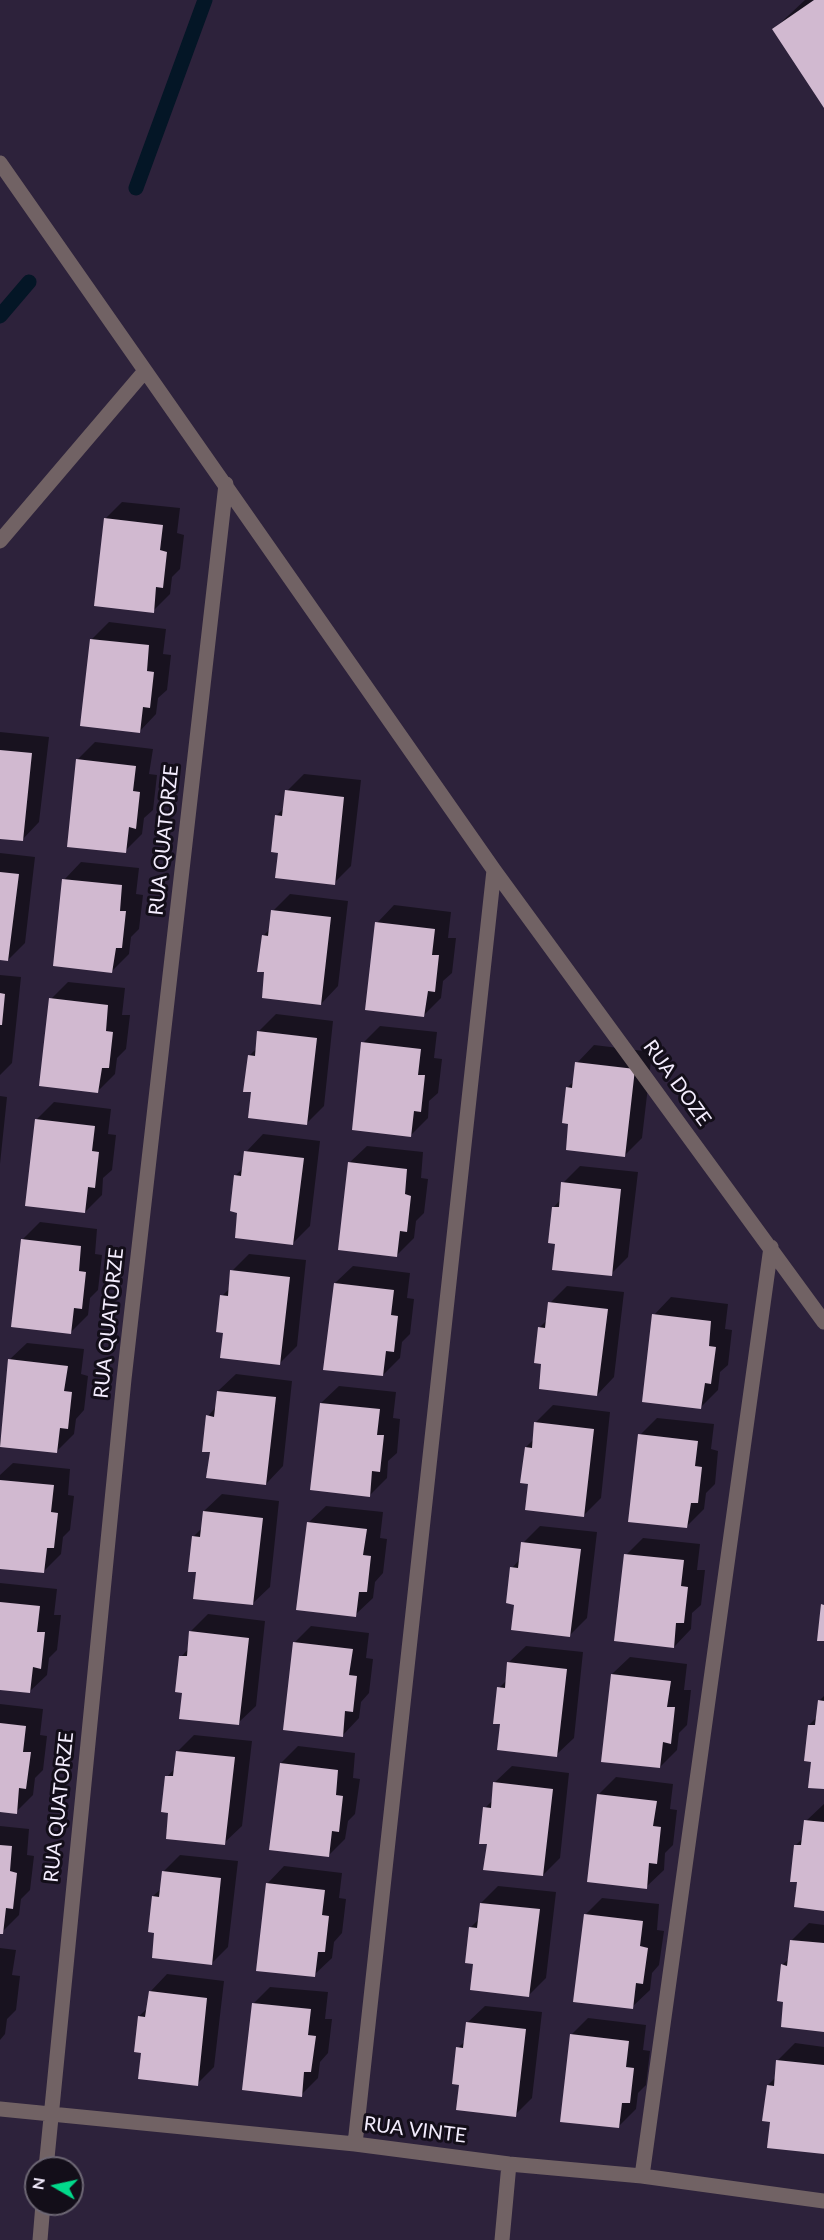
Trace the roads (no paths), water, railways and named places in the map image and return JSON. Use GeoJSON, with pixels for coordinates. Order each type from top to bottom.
{"type":"FeatureCollection","features":[{"type":"Feature","properties":{"kind":"street","name":"RUA DOZE"},"geometry":{"type":"LineString","coordinates":[[0,163],[494,870],[824,1322]]}},
{"type":"Feature","properties":{"kind":"street"},"geometry":{"type":"LineString","coordinates":[[0,541],[144,372]]}},
{"type":"Feature","properties":{"kind":"street","name":"RUA QUATORZE"},"geometry":{"type":"LineString","coordinates":[[47,2156],[121,1403],[226,484]]}},
{"type":"Feature","properties":{"kind":"street"},"geometry":{"type":"LineString","coordinates":[[355,2144],[494,870]]}},
{"type":"Feature","properties":{"kind":"street"},"geometry":{"type":"LineString","coordinates":[[642,2176],[771,1247]]}},
{"type":"Feature","properties":{"kind":"street","name":"RUA VINTE"},"geometry":{"type":"LineString","coordinates":[[0,2109],[355,2144],[509,2164],[642,2176],[824,2200]]}},
{"type":"Feature","properties":{"kind":"street"},"geometry":{"type":"LineString","coordinates":[[502,2240],[509,2164]]}},
{"type":"Feature","properties":{"kind":"street"},"geometry":{"type":"LineString","coordinates":[[40,2240],[42,2216]]}},
{"type":"Feature","properties":{"kind":"waterway"},"geometry":{"type":"LineString","coordinates":[[136,188],[205,0]]}},
{"type":"Feature","properties":{"kind":"waterway"},"geometry":{"type":"LineString","coordinates":[[0,316],[29,282]]}}]}
